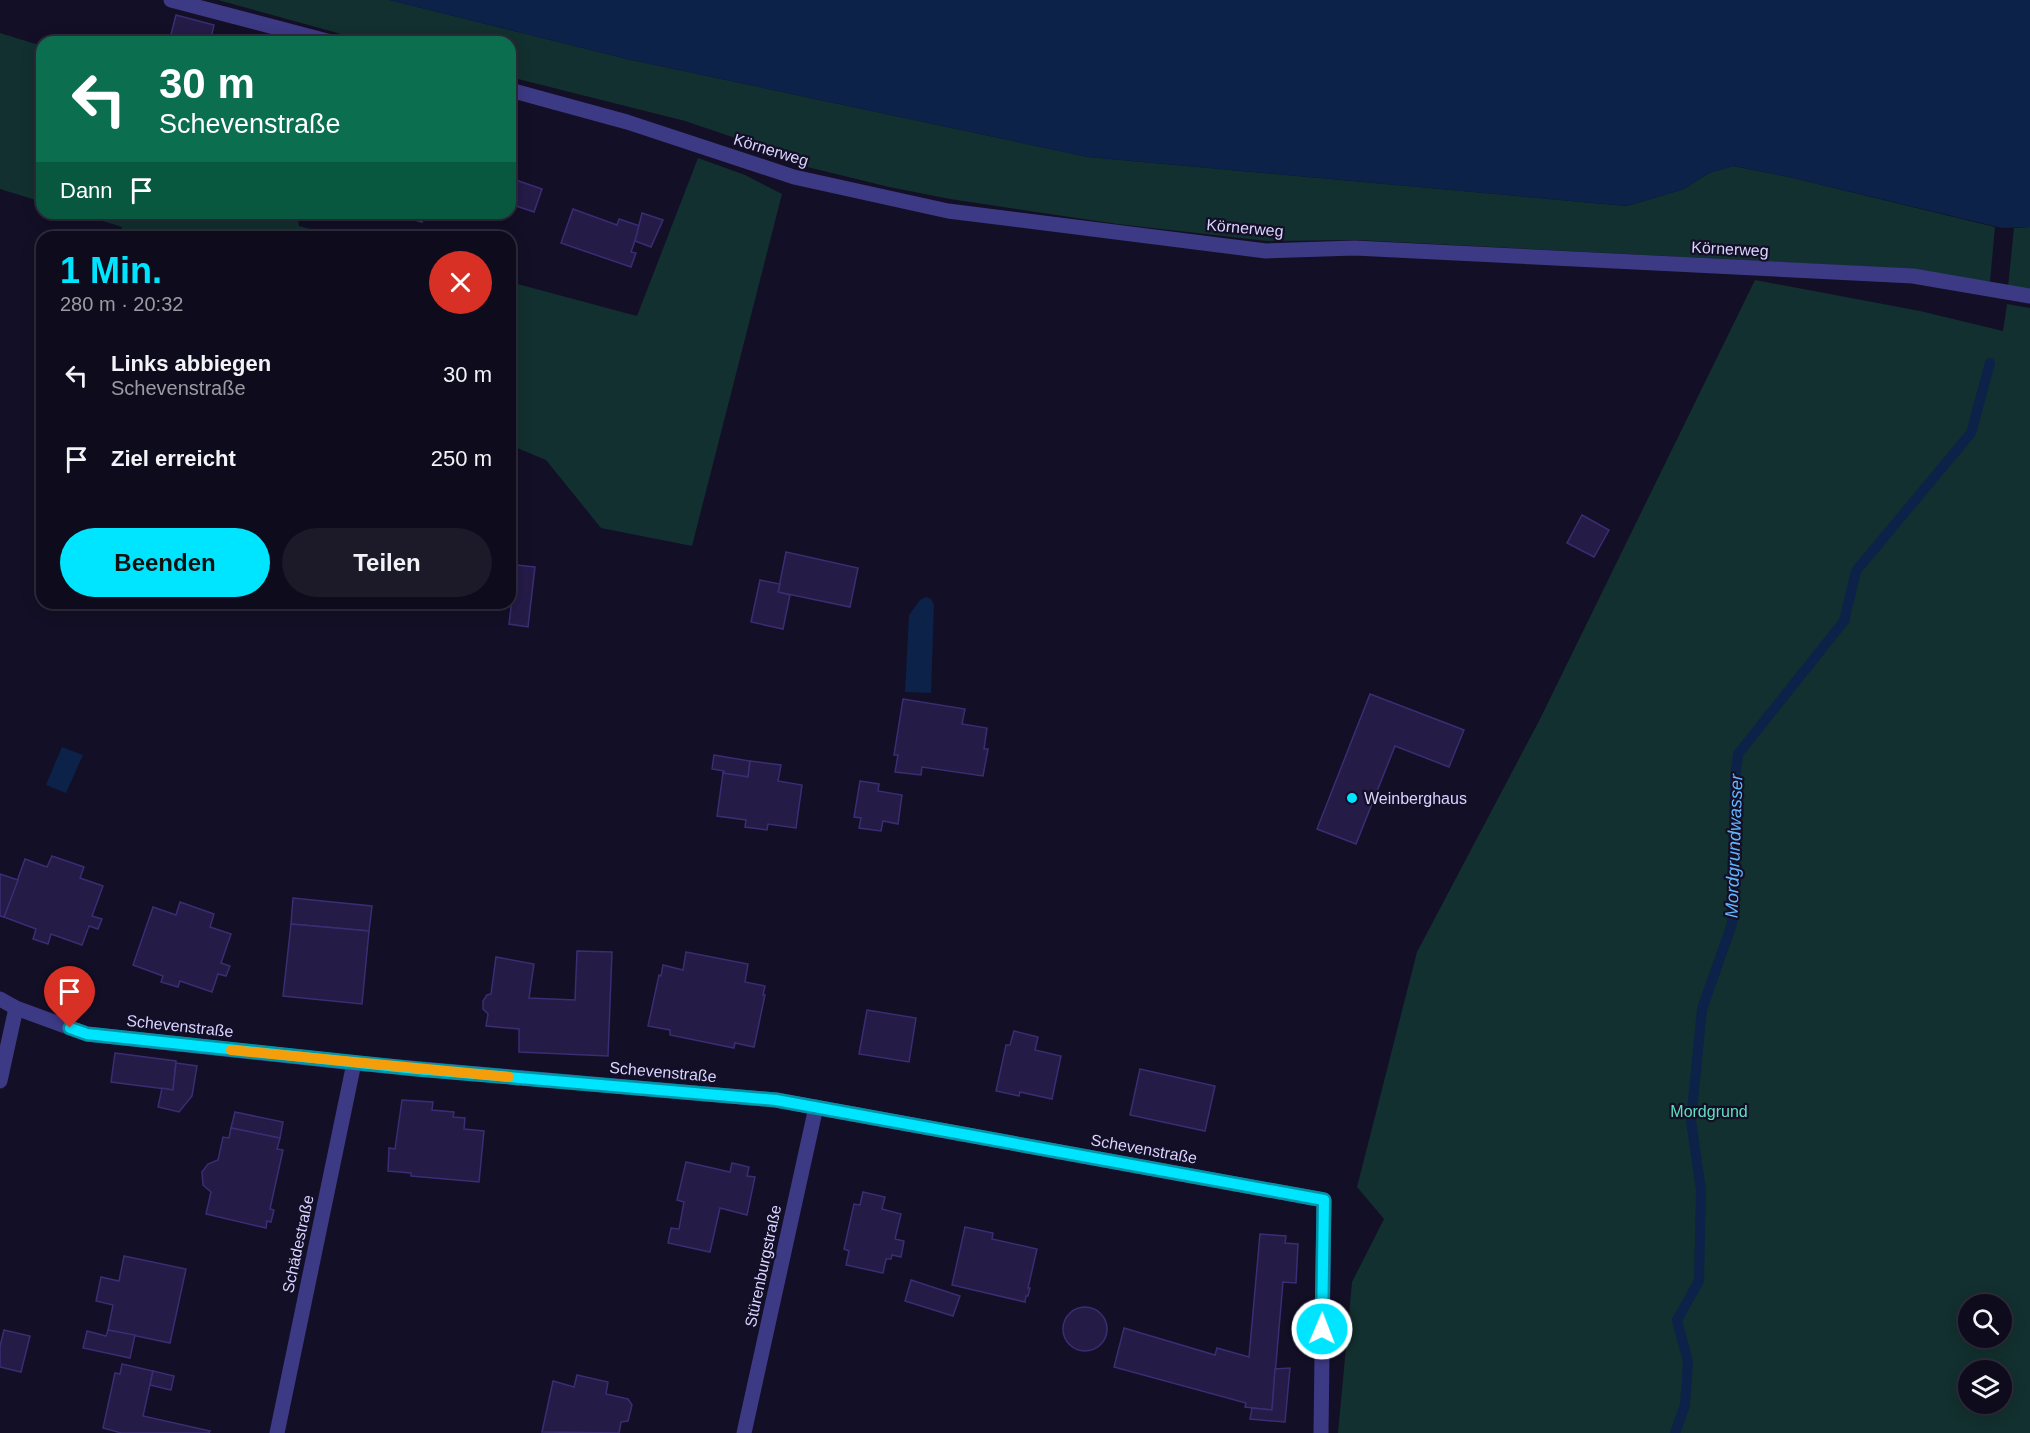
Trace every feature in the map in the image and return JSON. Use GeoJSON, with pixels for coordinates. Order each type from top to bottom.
{"type":"FeatureCollection","features":[{"type":"Feature","properties":{"kind":"street"},"geometry":{"type":"LineString","coordinates":[[171,0],[307,36]]}},
{"type":"Feature","properties":{"kind":"street","name":"Körnerweg"},"geometry":{"type":"LineString","coordinates":[[516,92],[627,122],[794,177],[948,211],[1266,251],[1355,248],[1913,276],[2030,296]]}},
{"type":"Feature","properties":{"kind":"street","name":"Schevenstraße"},"geometry":{"type":"LineString","coordinates":[[0,999],[16,1008],[87,1034],[354,1063],[776,1100],[1324,1200],[1321,1433]]}},
{"type":"Feature","properties":{"kind":"street"},"geometry":{"type":"LineString","coordinates":[[0,1081],[16,1008]]}},
{"type":"Feature","properties":{"kind":"street","name":"Schädestraße"},"geometry":{"type":"LineString","coordinates":[[277,1433],[354,1063]]}},
{"type":"Feature","properties":{"kind":"street","name":"Stürenburgstraße"},"geometry":{"type":"LineString","coordinates":[[744,1433],[816,1107]]}},
{"type":"Feature","properties":{"kind":"green space"},"geometry":{"type":"Polygon","coordinates":[[[218,0],[389,0],[627,59],[1088,157],[1627,206],[1684,189],[1709,173],[1733,166],[1789,177],[1995,227],[1990,282],[1914,269],[1357,240],[1267,241],[1117,224],[950,199],[791,163],[765,148],[685,121],[516,79],[516,36],[348,36],[218,0]]]}},
{"type":"Feature","properties":{"kind":"green space"},"geometry":{"type":"Polygon","coordinates":[[[0,33],[36,44],[36,200],[0,189],[0,33]]]}},
{"type":"Feature","properties":{"kind":"green space"},"geometry":{"type":"Polygon","coordinates":[[[698,158],[745,175],[782,194],[692,546],[601,528],[546,460],[516,448],[516,284],[637,316],[698,158]]]}},
{"type":"Feature","properties":{"kind":"green space"},"geometry":{"type":"Polygon","coordinates":[[[96,219],[298,219],[299,226],[318,231],[122,231],[122,227],[96,219]]]}},
{"type":"Feature","properties":{"kind":"green space"},"geometry":{"type":"Polygon","coordinates":[[[2030,227],[2030,291],[2008,287],[2014,228],[2030,227]]]}},
{"type":"Feature","properties":{"kind":"green space","name":"Mordgrund"},"geometry":{"type":"Polygon","coordinates":[[[1755,280],[1920,311],[2003,331],[2007,304],[2030,308],[2030,1433],[1338,1433],[1352,1282],[1384,1219],[1357,1187],[1417,952],[1540,719],[1755,280]]]}},
{"type":"Feature","properties":{"kind":"water"},"geometry":{"type":"Polygon","coordinates":[[[389,0],[2030,0],[2030,227],[2002,228],[1734,166],[1709,173],[1684,189],[1627,206],[1088,157],[627,59],[389,0]]]}},
{"type":"Feature","properties":{"kind":"water"},"geometry":{"type":"Polygon","coordinates":[[[926,597],[931,599],[934,605],[931,693],[905,692],[909,615],[920,600],[926,597]]]}},
{"type":"Feature","properties":{"kind":"water"},"geometry":{"type":"Polygon","coordinates":[[[62,747],[83,755],[66,793],[46,785],[62,747]]]}},
{"type":"Feature","properties":{"kind":"building"},"geometry":{"type":"Polygon","coordinates":[[[176,15],[214,25],[211,36],[171,36],[176,15]]]}},
{"type":"Feature","properties":{"kind":"building"},"geometry":{"type":"Polygon","coordinates":[[[516,180],[542,189],[534,212],[516,206],[516,180]]]}},
{"type":"Feature","properties":{"kind":"building"},"geometry":{"type":"Polygon","coordinates":[[[573,209],[617,225],[619,219],[640,226],[631,252],[636,253],[631,267],[561,243],[573,209]]]}},
{"type":"Feature","properties":{"kind":"building"},"geometry":{"type":"Polygon","coordinates":[[[642,213],[663,220],[651,247],[635,241],[642,213]]]}},
{"type":"Feature","properties":{"kind":"building"},"geometry":{"type":"Polygon","coordinates":[[[1582,515],[1609,530],[1594,557],[1567,543],[1582,515]]]}},
{"type":"Feature","properties":{"kind":"building"},"geometry":{"type":"Polygon","coordinates":[[[786,552],[858,568],[850,607],[778,592],[786,552]]]}},
{"type":"Feature","properties":{"kind":"building"},"geometry":{"type":"Polygon","coordinates":[[[516,565],[535,567],[528,627],[509,624],[511,609],[516,609],[516,565]]]}},
{"type":"Feature","properties":{"kind":"building"},"geometry":{"type":"Polygon","coordinates":[[[760,580],[780,584],[778,592],[790,595],[783,629],[751,622],[760,580]]]}},
{"type":"Feature","properties":{"kind":"building","name":"Weinberghaus"},"geometry":{"type":"Polygon","coordinates":[[[1370,694],[1464,730],[1449,767],[1395,746],[1356,844],[1317,829],[1370,694]]]}},
{"type":"Feature","properties":{"kind":"building"},"geometry":{"type":"Polygon","coordinates":[[[903,699],[965,709],[962,724],[987,728],[984,749],[988,749],[983,776],[922,767],[921,775],[895,772],[898,755],[894,755],[903,699]]]}},
{"type":"Feature","properties":{"kind":"building"},"geometry":{"type":"Polygon","coordinates":[[[714,755],[750,761],[748,777],[712,769],[714,755]]]}},
{"type":"Feature","properties":{"kind":"building"},"geometry":{"type":"Polygon","coordinates":[[[750,761],[781,765],[778,781],[802,785],[796,828],[768,824],[767,830],[745,827],[746,820],[717,816],[723,773],[748,777],[750,761]]]}},
{"type":"Feature","properties":{"kind":"building"},"geometry":{"type":"Polygon","coordinates":[[[860,781],[879,784],[878,791],[902,795],[898,824],[883,821],[881,831],[859,828],[861,818],[854,817],[860,781]]]}},
{"type":"Feature","properties":{"kind":"building"},"geometry":{"type":"Polygon","coordinates":[[[52,856],[84,867],[80,878],[103,886],[92,916],[102,919],[98,929],[89,926],[82,945],[51,934],[48,944],[33,939],[36,929],[4,917],[25,859],[47,867],[52,856]]]}},
{"type":"Feature","properties":{"kind":"building"},"geometry":{"type":"Polygon","coordinates":[[[0,874],[18,880],[4,917],[0,916],[0,874]]]}},
{"type":"Feature","properties":{"kind":"building"},"geometry":{"type":"Polygon","coordinates":[[[293,898],[372,906],[369,931],[291,924],[293,898]]]}},
{"type":"Feature","properties":{"kind":"building"},"geometry":{"type":"Polygon","coordinates":[[[180,902],[214,914],[210,927],[231,934],[221,963],[230,966],[226,976],[218,974],[212,992],[180,981],[178,987],[161,982],[163,976],[133,965],[153,907],[176,915],[180,902]]]}},
{"type":"Feature","properties":{"kind":"building"},"geometry":{"type":"Polygon","coordinates":[[[291,924],[369,931],[362,1004],[283,996],[291,924]]]}},
{"type":"Feature","properties":{"kind":"building"},"geometry":{"type":"Polygon","coordinates":[[[577,951],[612,952],[608,1056],[519,1052],[519,1029],[486,1026],[488,1014],[483,1009],[483,1001],[487,995],[491,994],[496,957],[534,964],[529,998],[575,1000],[577,951]]]}},
{"type":"Feature","properties":{"kind":"building"},"geometry":{"type":"Polygon","coordinates":[[[686,952],[748,964],[745,982],[765,986],[754,1047],[735,1043],[734,1048],[670,1035],[670,1030],[648,1026],[663,965],[683,970],[686,952]]]}},
{"type":"Feature","properties":{"kind":"building"},"geometry":{"type":"Polygon","coordinates":[[[867,1010],[916,1018],[909,1062],[859,1054],[867,1010]]]}},
{"type":"Feature","properties":{"kind":"building"},"geometry":{"type":"Polygon","coordinates":[[[1014,1031],[1038,1037],[1035,1050],[1061,1056],[1052,1099],[1020,1092],[1019,1096],[996,1091],[1006,1045],[1010,1045],[1014,1031]]]}},
{"type":"Feature","properties":{"kind":"building"},"geometry":{"type":"Polygon","coordinates":[[[115,1053],[176,1061],[173,1090],[111,1082],[115,1053]]]}},
{"type":"Feature","properties":{"kind":"building"},"geometry":{"type":"Polygon","coordinates":[[[176,1063],[197,1066],[192,1096],[179,1112],[158,1107],[162,1088],[173,1090],[176,1063]]]}},
{"type":"Feature","properties":{"kind":"building"},"geometry":{"type":"Polygon","coordinates":[[[1140,1069],[1215,1086],[1205,1131],[1130,1115],[1140,1069]]]}},
{"type":"Feature","properties":{"kind":"building"},"geometry":{"type":"Polygon","coordinates":[[[402,1100],[433,1102],[432,1110],[454,1112],[453,1117],[465,1118],[464,1129],[484,1131],[479,1182],[411,1176],[411,1173],[388,1171],[389,1148],[395,1149],[402,1100]]]}},
{"type":"Feature","properties":{"kind":"building"},"geometry":{"type":"Polygon","coordinates":[[[235,1112],[283,1122],[280,1138],[231,1128],[235,1112]]]}},
{"type":"Feature","properties":{"kind":"building"},"geometry":{"type":"Polygon","coordinates":[[[231,1128],[280,1138],[277,1149],[283,1150],[270,1209],[274,1210],[271,1222],[267,1221],[266,1228],[206,1214],[211,1192],[203,1185],[202,1172],[208,1164],[218,1160],[223,1137],[229,1138],[231,1128]]]}},
{"type":"Feature","properties":{"kind":"building"},"geometry":{"type":"Polygon","coordinates":[[[686,1162],[730,1172],[732,1163],[749,1167],[747,1176],[755,1177],[747,1215],[720,1208],[710,1252],[668,1243],[671,1228],[679,1229],[684,1202],[677,1200],[686,1162]]]}},
{"type":"Feature","properties":{"kind":"building"},"geometry":{"type":"Polygon","coordinates":[[[863,1192],[885,1197],[882,1209],[901,1214],[895,1239],[904,1241],[901,1257],[892,1255],[891,1259],[886,1259],[883,1273],[846,1265],[849,1251],[844,1249],[854,1204],[860,1205],[863,1192]]]}},
{"type":"Feature","properties":{"kind":"building"},"geometry":{"type":"Polygon","coordinates":[[[965,1227],[993,1233],[992,1239],[1037,1249],[1025,1302],[952,1285],[965,1227]]]}},
{"type":"Feature","properties":{"kind":"building"},"geometry":{"type":"Polygon","coordinates":[[[1260,1234],[1286,1236],[1285,1243],[1298,1244],[1296,1283],[1283,1282],[1272,1410],[1245,1407],[1246,1403],[1114,1367],[1124,1328],[1215,1355],[1217,1348],[1249,1357],[1260,1234]]]}},
{"type":"Feature","properties":{"kind":"building"},"geometry":{"type":"Polygon","coordinates":[[[124,1256],[186,1269],[170,1343],[108,1330],[113,1305],[96,1301],[101,1277],[119,1281],[124,1256]]]}},
{"type":"Feature","properties":{"kind":"building"},"geometry":{"type":"Polygon","coordinates":[[[911,1280],[960,1296],[953,1316],[905,1301],[911,1280]]]}},
{"type":"Feature","properties":{"kind":"building"},"geometry":{"type":"Polygon","coordinates":[[[1085,1307],[1100,1314],[1107,1329],[1100,1344],[1085,1351],[1070,1344],[1063,1329],[1070,1314],[1085,1307]]]}},
{"type":"Feature","properties":{"kind":"building"},"geometry":{"type":"Polygon","coordinates":[[[4,1330],[30,1336],[21,1372],[0,1367],[0,1346],[4,1330]]]}},
{"type":"Feature","properties":{"kind":"building"},"geometry":{"type":"Polygon","coordinates":[[[108,1330],[135,1335],[130,1358],[83,1348],[87,1331],[106,1336],[108,1330]]]}},
{"type":"Feature","properties":{"kind":"building"},"geometry":{"type":"Polygon","coordinates":[[[122,1364],[153,1371],[143,1416],[210,1431],[209,1433],[121,1433],[103,1428],[115,1373],[120,1374],[122,1364]]]}},
{"type":"Feature","properties":{"kind":"building"},"geometry":{"type":"Polygon","coordinates":[[[1290,1368],[1285,1422],[1250,1419],[1252,1408],[1272,1410],[1275,1369],[1290,1368]]]}},
{"type":"Feature","properties":{"kind":"building"},"geometry":{"type":"Polygon","coordinates":[[[153,1371],[174,1376],[171,1390],[150,1385],[153,1371]]]}},
{"type":"Feature","properties":{"kind":"building"},"geometry":{"type":"Polygon","coordinates":[[[577,1375],[608,1382],[606,1394],[628,1399],[632,1405],[628,1421],[621,1422],[619,1433],[542,1432],[553,1381],[574,1387],[577,1375]]]}},
{"type":"Feature","properties":{"kind":"waterway","name":"Mordgrundwasser"},"geometry":{"type":"LineString","coordinates":[[1675,1433],[1685,1405],[1688,1362],[1677,1320],[1699,1281],[1701,1190],[1691,1121],[1702,1009],[1732,924],[1735,779],[1738,754],[1844,621],[1856,571],[1971,433],[1990,363]]}},
{"type":"Feature","properties":{"kind":"slow traffic"},"geometry":{"type":"LineString","coordinates":[[231,1050],[509,1077]]}},
{"type":"Feature","properties":{"kind":"place","name":"Weinberghaus"},"geometry":{"type":"Point","coordinates":[1352,798]}},
{"type":"Feature","properties":{"kind":"route"},"geometry":{"type":"LineString","coordinates":[[70,1028],[87,1034],[332,1060],[776,1100],[1324,1200],[1322,1329]]}}]}
